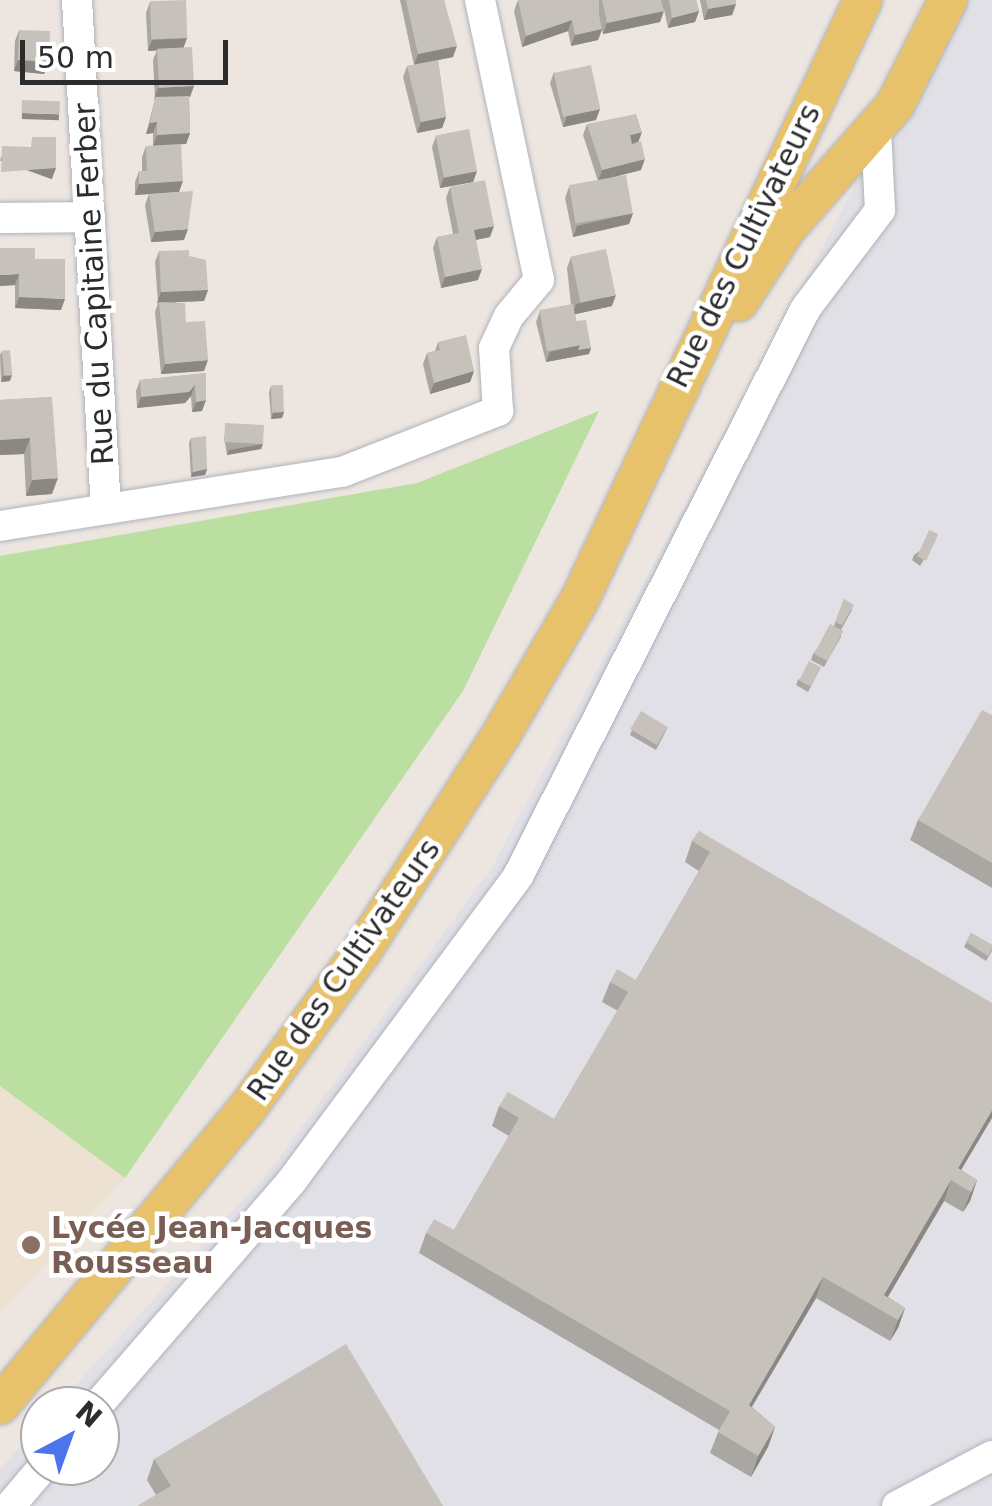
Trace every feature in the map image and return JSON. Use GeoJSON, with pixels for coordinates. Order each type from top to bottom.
{"type":"FeatureCollection","features":[{"type":"Feature","properties":{"kind":"main road","name":"Rue des Cultivateurs"},"geometry":{"type":"LineString","coordinates":[[0,1405],[182,1193],[364,948],[537,674],[580,598],[625,492],[861,0]]}},
{"type":"Feature","properties":{"kind":"main road"},"geometry":{"type":"LineString","coordinates":[[649,442],[786,229],[876,131],[948,0]]}},
{"type":"Feature","properties":{"kind":"main road","name":"Rue des Cultivateurs"},"geometry":{"type":"LineString","coordinates":[[0,1370],[169,1172],[336,946],[625,492]]}},
{"type":"Feature","properties":{"kind":"street","name":"Rue du Capitaine Ferber"},"geometry":{"type":"LineString","coordinates":[[77,0],[106,509]]}},
{"type":"Feature","properties":{"kind":"street"},"geometry":{"type":"LineString","coordinates":[[0,526],[342,472],[498,411],[494,348],[509,316],[540,280],[480,0]]}},
{"type":"Feature","properties":{"kind":"street"},"geometry":{"type":"LineString","coordinates":[[113,1386],[291,1182],[518,876],[806,308],[880,210],[876,131]]}},
{"type":"Feature","properties":{"kind":"street"},"geometry":{"type":"LineString","coordinates":[[0,218],[90,217]]}},
{"type":"Feature","properties":{"kind":"street"},"geometry":{"type":"LineString","coordinates":[[897,1506],[992,1456]]}},
{"type":"Feature","properties":{"kind":"street"},"geometry":{"type":"LineString","coordinates":[[10,1506],[27,1486]]}},
{"type":"Feature","properties":{"kind":"shaded area"},"geometry":{"type":"Polygon","coordinates":[[[954,0],[992,0],[992,1506],[0,1506],[0,1469],[20,1447],[20,1486],[120,1486],[120,1386],[75,1386],[270,1170],[492,867],[954,0]]]}},
{"type":"Feature","properties":{"kind":"shaded area","name":"Lycée Jean-Jacques Rousseau"},"geometry":{"type":"Polygon","coordinates":[[[0,1086],[125,1178],[0,1312],[0,1086]]]}},
{"type":"Feature","properties":{"kind":"green space"},"geometry":{"type":"Polygon","coordinates":[[[599,411],[463,691],[125,1178],[0,1086],[0,556],[417,483],[599,411]]]}},
{"type":"Feature","properties":{"kind":"building"},"geometry":{"type":"Polygon","coordinates":[[[186,0],[187,38],[151,39],[150,1],[186,0]]]}},
{"type":"Feature","properties":{"kind":"building"},"geometry":{"type":"Polygon","coordinates":[[[406,0],[444,0],[457,46],[418,54],[406,0]]]}},
{"type":"Feature","properties":{"kind":"building"},"geometry":{"type":"Polygon","coordinates":[[[518,0],[596,0],[602,29],[575,35],[572,20],[526,36],[518,0]]]}},
{"type":"Feature","properties":{"kind":"building"},"geometry":{"type":"Polygon","coordinates":[[[599,0],[599,24],[596,24],[599,0]]]}},
{"type":"Feature","properties":{"kind":"building"},"geometry":{"type":"Polygon","coordinates":[[[602,0],[661,0],[664,11],[607,23],[602,0]]]}},
{"type":"Feature","properties":{"kind":"building"},"geometry":{"type":"Polygon","coordinates":[[[669,0],[696,0],[699,11],[672,18],[669,0]]]}},
{"type":"Feature","properties":{"kind":"building"},"geometry":{"type":"Polygon","coordinates":[[[706,0],[736,0],[736,4],[708,9],[706,0]]]}},
{"type":"Feature","properties":{"kind":"building"},"geometry":{"type":"Polygon","coordinates":[[[19,30],[50,31],[49,61],[18,60],[19,30]]]}},
{"type":"Feature","properties":{"kind":"building"},"geometry":{"type":"Polygon","coordinates":[[[192,47],[194,86],[159,88],[157,49],[192,47]]]}},
{"type":"Feature","properties":{"kind":"building"},"geometry":{"type":"Polygon","coordinates":[[[438,60],[446,117],[421,122],[407,66],[438,60]]]}},
{"type":"Feature","properties":{"kind":"building"},"geometry":{"type":"Polygon","coordinates":[[[591,65],[600,109],[563,117],[554,73],[591,65]]]}},
{"type":"Feature","properties":{"kind":"building"},"geometry":{"type":"Polygon","coordinates":[[[189,96],[190,133],[157,135],[157,122],[150,123],[155,97],[189,96]]]}},
{"type":"Feature","properties":{"kind":"building"},"geometry":{"type":"Polygon","coordinates":[[[22,100],[60,101],[60,114],[22,113],[22,100]]]}},
{"type":"Feature","properties":{"kind":"building"},"geometry":{"type":"Polygon","coordinates":[[[636,114],[642,132],[630,135],[632,144],[641,141],[645,159],[602,170],[587,124],[636,114]]]}},
{"type":"Feature","properties":{"kind":"building"},"geometry":{"type":"Polygon","coordinates":[[[469,129],[477,171],[444,178],[436,135],[469,129]]]}},
{"type":"Feature","properties":{"kind":"building"},"geometry":{"type":"Polygon","coordinates":[[[32,137],[56,137],[56,168],[1,172],[2,146],[31,147],[32,137]]]}},
{"type":"Feature","properties":{"kind":"building"},"geometry":{"type":"Polygon","coordinates":[[[181,144],[183,181],[139,184],[139,171],[147,171],[146,146],[181,144]]]}},
{"type":"Feature","properties":{"kind":"building"},"geometry":{"type":"Polygon","coordinates":[[[626,175],[633,213],[576,223],[569,185],[626,175]]]}},
{"type":"Feature","properties":{"kind":"building"},"geometry":{"type":"Polygon","coordinates":[[[485,180],[494,226],[474,230],[482,269],[445,277],[437,237],[459,233],[450,187],[485,180]]]}},
{"type":"Feature","properties":{"kind":"building"},"geometry":{"type":"Polygon","coordinates":[[[193,191],[188,229],[155,232],[149,194],[193,191]]]}},
{"type":"Feature","properties":{"kind":"building"},"geometry":{"type":"Polygon","coordinates":[[[0,248],[35,248],[35,259],[65,259],[65,299],[19,297],[19,274],[0,275],[0,248]]]}},
{"type":"Feature","properties":{"kind":"building"},"geometry":{"type":"Polygon","coordinates":[[[606,249],[616,295],[581,302],[571,256],[606,249]]]}},
{"type":"Feature","properties":{"kind":"building"},"geometry":{"type":"Polygon","coordinates":[[[189,250],[189,256],[206,260],[208,290],[161,292],[159,251],[189,250]]]}},
{"type":"Feature","properties":{"kind":"building"},"geometry":{"type":"Polygon","coordinates":[[[159,302],[185,303],[186,322],[205,321],[208,360],[165,364],[159,302]]]}},
{"type":"Feature","properties":{"kind":"building"},"geometry":{"type":"Polygon","coordinates":[[[573,304],[580,345],[547,351],[540,310],[573,304]]]}},
{"type":"Feature","properties":{"kind":"building"},"geometry":{"type":"Polygon","coordinates":[[[586,320],[591,348],[578,350],[576,321],[586,320]]]}},
{"type":"Feature","properties":{"kind":"building"},"geometry":{"type":"Polygon","coordinates":[[[466,335],[474,371],[434,383],[427,353],[440,350],[438,342],[466,335]]]}},
{"type":"Feature","properties":{"kind":"building"},"geometry":{"type":"Polygon","coordinates":[[[10,350],[12,375],[4,376],[2,351],[10,350]]]}},
{"type":"Feature","properties":{"kind":"building"},"geometry":{"type":"Polygon","coordinates":[[[206,373],[206,400],[196,402],[195,385],[189,392],[141,397],[140,380],[206,373]]]}},
{"type":"Feature","properties":{"kind":"building"},"geometry":{"type":"Polygon","coordinates":[[[271,385],[283,385],[284,412],[272,412],[271,385]]]}},
{"type":"Feature","properties":{"kind":"building"},"geometry":{"type":"Polygon","coordinates":[[[52,397],[58,478],[32,480],[30,438],[0,440],[0,400],[52,397]]]}},
{"type":"Feature","properties":{"kind":"building"},"geometry":{"type":"Polygon","coordinates":[[[225,423],[264,425],[263,444],[224,442],[225,423]]]}},
{"type":"Feature","properties":{"kind":"building"},"geometry":{"type":"Polygon","coordinates":[[[206,436],[207,469],[193,472],[191,438],[206,436]]]}},
{"type":"Feature","properties":{"kind":"building"},"geometry":{"type":"Polygon","coordinates":[[[929,530],[938,534],[926,561],[917,556],[929,530]]]}},
{"type":"Feature","properties":{"kind":"building"},"geometry":{"type":"Polygon","coordinates":[[[844,599],[854,605],[842,625],[835,622],[844,599]]]}},
{"type":"Feature","properties":{"kind":"building"},"geometry":{"type":"Polygon","coordinates":[[[830,624],[843,631],[827,661],[814,654],[830,624]]]}},
{"type":"Feature","properties":{"kind":"building"},"geometry":{"type":"Polygon","coordinates":[[[809,661],[821,667],[811,687],[799,681],[809,661]]]}},
{"type":"Feature","properties":{"kind":"building"},"geometry":{"type":"Polygon","coordinates":[[[982,710],[992,715],[992,863],[918,820],[982,710]]]}},
{"type":"Feature","properties":{"kind":"building"},"geometry":{"type":"Polygon","coordinates":[[[641,711],[668,727],[657,745],[630,729],[641,711]]]}},
{"type":"Feature","properties":{"kind":"building"},"geometry":{"type":"Polygon","coordinates":[[[699,831],[992,1003],[992,1110],[958,1168],[977,1180],[971,1192],[951,1180],[884,1295],[905,1308],[898,1320],[823,1277],[749,1405],[775,1427],[758,1456],[718,1432],[730,1411],[426,1233],[434,1219],[454,1230],[519,1118],[499,1106],[508,1092],[554,1119],[628,992],[610,982],[617,969],[636,980],[710,852],[692,841],[699,831]]]}},
{"type":"Feature","properties":{"kind":"building"},"geometry":{"type":"Polygon","coordinates":[[[971,933],[992,945],[988,956],[966,942],[971,933]]]}},
{"type":"Feature","properties":{"kind":"building"},"geometry":{"type":"Polygon","coordinates":[[[346,1344],[443,1506],[137,1506],[171,1486],[154,1459],[346,1344]]]}},
{"type":"Feature","properties":{"kind":"place","name":"Lycée Jean-Jacques Rousseau"},"geometry":{"type":"Point","coordinates":[31,1245]}}]}
